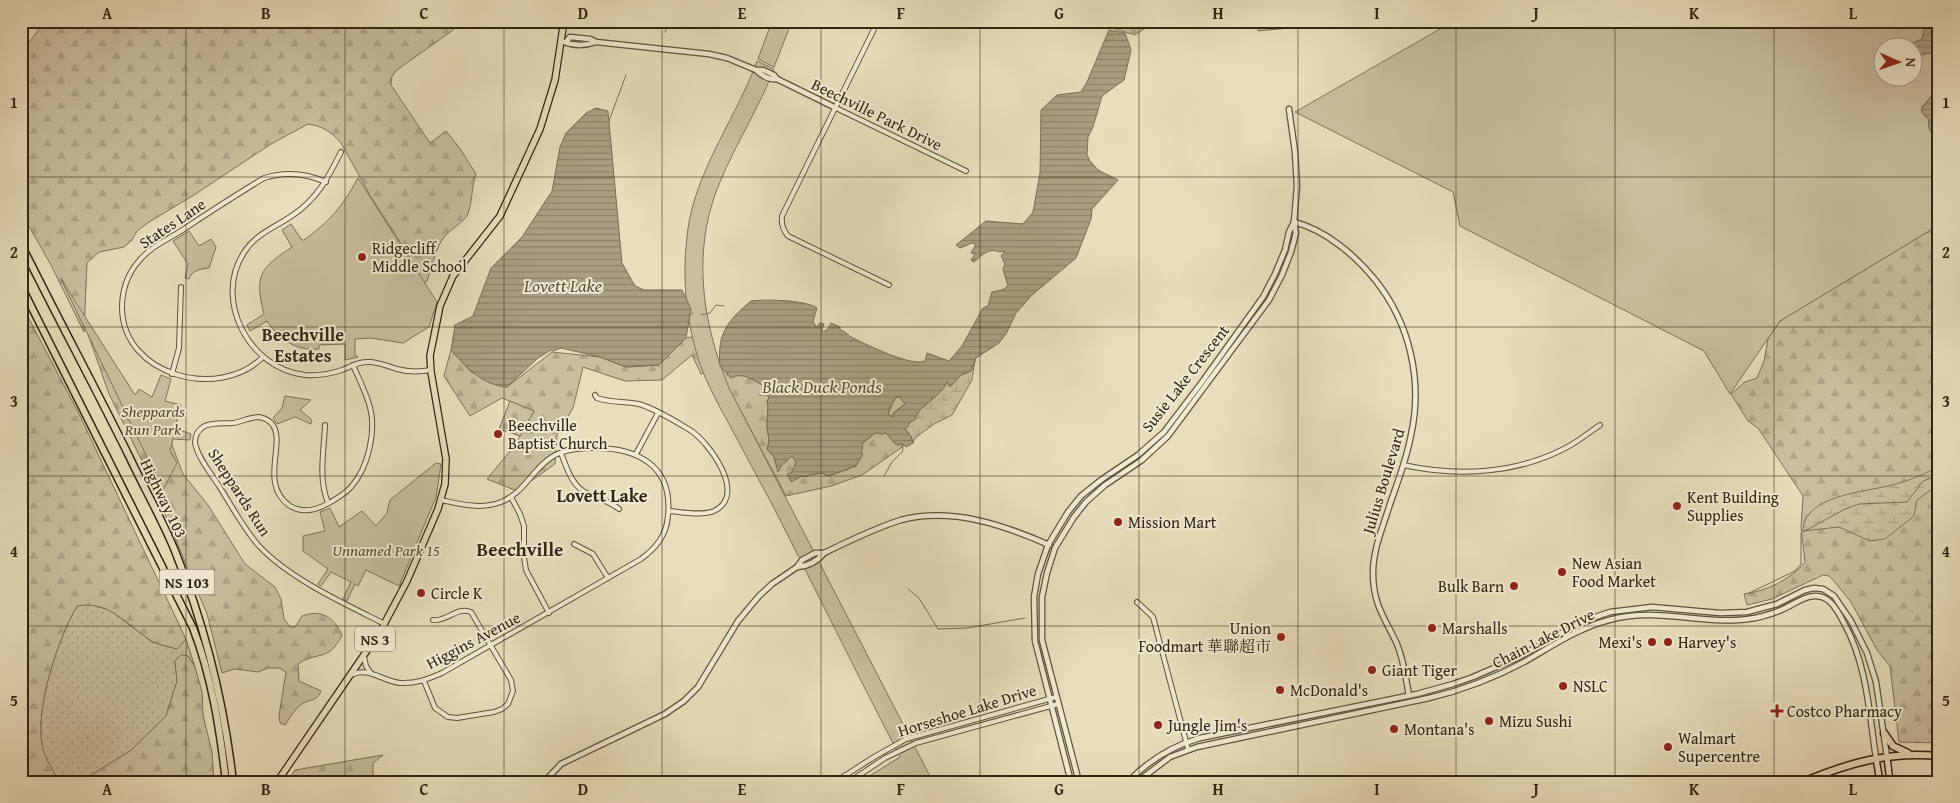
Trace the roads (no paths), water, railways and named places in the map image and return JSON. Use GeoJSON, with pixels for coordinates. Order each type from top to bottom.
{"type":"FeatureCollection","features":[{"type":"Feature","properties":{"kind":"highway","name":"Highway 103"},"geometry":{"type":"LineString","coordinates":[[21,244],[122,442],[175,552],[196,607],[209,652],[226,726],[233,782]]}},
{"type":"Feature","properties":{"kind":"highway","name":"Highway 103"},"geometry":{"type":"LineString","coordinates":[[21,286],[194,628],[215,704],[226,782]]}},
{"type":"Feature","properties":{"kind":"highway"},"geometry":{"type":"LineString","coordinates":[[1884,733],[1899,751],[1939,756]]}},
{"type":"Feature","properties":{"kind":"highway"},"geometry":{"type":"LineString","coordinates":[[1803,782],[1838,767],[1876,758],[1912,754]]}},
{"type":"Feature","properties":{"kind":"main road","name":"NS 3"},"geometry":{"type":"LineString","coordinates":[[277,782],[385,624],[407,581],[441,500],[446,479],[446,459],[431,370],[432,342],[443,295],[453,276],[494,226],[508,201],[546,113],[564,42],[564,21]]}},
{"type":"Feature","properties":{"kind":"main road"},"geometry":{"type":"LineString","coordinates":[[1887,757],[1890,782]]}},
{"type":"Feature","properties":{"kind":"main road"},"geometry":{"type":"LineString","coordinates":[[1876,758],[1880,782]]}},
{"type":"Feature","properties":{"kind":"street"},"geometry":{"type":"LineString","coordinates":[[878,21],[782,216],[783,227],[788,236],[889,285]]}},
{"type":"Feature","properties":{"kind":"street","name":"Beechville Park Drive"},"geometry":{"type":"LineString","coordinates":[[564,42],[588,45],[596,42],[708,54],[727,58],[774,75],[777,79],[966,171]]}},
{"type":"Feature","properties":{"kind":"street","name":"Susie Lake Crescent"},"geometry":{"type":"LineString","coordinates":[[1079,782],[1045,654],[1041,624],[1043,587],[1055,548],[1074,517],[1086,502],[1105,485],[1142,460],[1168,436],[1269,300],[1292,252],[1296,233],[1294,222],[1295,152],[1288,109]]}},
{"type":"Feature","properties":{"kind":"street"},"geometry":{"type":"LineString","coordinates":[[341,152],[326,182],[314,197],[300,210],[256,238],[242,256],[235,270],[232,292],[235,315],[243,332],[263,357],[283,369],[306,375],[331,373],[353,365],[370,362],[406,371],[431,370]]}},
{"type":"Feature","properties":{"kind":"street","name":"States Lane"},"geometry":{"type":"LineString","coordinates":[[263,357],[247,370],[228,377],[204,378],[172,374],[159,368],[144,358],[133,345],[126,329],[122,311],[123,295],[130,274],[137,262],[149,250],[264,178],[295,173],[326,182]]}},
{"type":"Feature","properties":{"kind":"street","name":"Susie Lake Crescent"},"geometry":{"type":"LineString","coordinates":[[1071,782],[1035,641],[1034,614],[1038,574],[1048,545],[1068,512],[1082,496],[1164,432],[1263,296],[1275,274],[1294,222]]}},
{"type":"Feature","properties":{"kind":"street","name":"Julius Boulevard"},"geometry":{"type":"LineString","coordinates":[[1294,222],[1321,234],[1352,256],[1379,285],[1399,319],[1410,349],[1416,388],[1413,427],[1376,550],[1373,579],[1379,608],[1402,661],[1410,702]]}},
{"type":"Feature","properties":{"kind":"street"},"geometry":{"type":"LineString","coordinates":[[172,374],[179,348],[181,287]]}},
{"type":"Feature","properties":{"kind":"street","name":"Sheppards Run"},"geometry":{"type":"LineString","coordinates":[[353,365],[369,405],[370,442],[365,464],[357,480],[343,494],[328,503],[313,510],[302,510],[291,506],[283,499],[274,477],[276,432],[267,420],[258,417],[233,423],[208,425],[197,433],[195,439],[196,448],[245,528],[263,550],[313,586],[385,624]]}},
{"type":"Feature","properties":{"kind":"street"},"geometry":{"type":"LineString","coordinates":[[595,395],[597,398],[606,401],[637,404],[658,413],[690,430],[701,439],[713,455],[728,484],[726,498],[722,505],[716,510],[705,513],[669,511]]}},
{"type":"Feature","properties":{"kind":"street"},"geometry":{"type":"LineString","coordinates":[[636,454],[658,413]]}},
{"type":"Feature","properties":{"kind":"street"},"geometry":{"type":"LineString","coordinates":[[325,425],[322,467],[328,503]]}},
{"type":"Feature","properties":{"kind":"street"},"geometry":{"type":"LineString","coordinates":[[1403,465],[1467,471],[1491,471],[1514,467],[1537,461],[1559,452],[1580,440],[1600,425]]}},
{"type":"Feature","properties":{"kind":"street"},"geometry":{"type":"LineString","coordinates":[[441,500],[482,506],[494,505],[521,490],[546,462],[561,453],[577,449],[605,448],[624,450],[636,454],[651,464],[661,478],[668,496],[669,511],[666,528],[653,550],[608,578],[592,554],[574,544]]}},
{"type":"Feature","properties":{"kind":"street"},"geometry":{"type":"LineString","coordinates":[[561,453],[576,485],[584,492],[611,502],[619,509]]}},
{"type":"Feature","properties":{"kind":"street"},"geometry":{"type":"LineString","coordinates":[[511,497],[524,526],[526,570],[549,613]]}},
{"type":"Feature","properties":{"kind":"street"},"geometry":{"type":"LineString","coordinates":[[544,782],[561,764],[665,714],[684,702],[698,688],[748,607],[772,584],[797,567],[806,566],[818,560],[824,553],[902,520],[932,516],[954,516],[993,524],[1055,548]]}},
{"type":"Feature","properties":{"kind":"street","name":"Higgins Avenue"},"geometry":{"type":"LineString","coordinates":[[370,672],[385,680],[398,683],[424,681],[442,673],[608,578]]}},
{"type":"Feature","properties":{"kind":"street","name":"Chain Lake Drive"},"geometry":{"type":"LineString","coordinates":[[1128,782],[1153,760],[1186,742],[1409,695],[1473,678],[1519,656],[1572,626],[1605,613],[1632,608],[1652,607],[1720,613],[1748,612],[1777,604],[1807,589],[1823,589],[1834,596],[1840,603],[1867,652],[1876,682],[1884,733]]}},
{"type":"Feature","properties":{"kind":"street","name":"Chain Lake Drive"},"geometry":{"type":"LineString","coordinates":[[1137,782],[1163,762],[1188,749],[1410,702],[1447,693],[1492,678],[1575,633],[1609,620],[1635,615],[1660,614],[1744,620],[1774,613],[1808,597],[1815,596],[1827,600],[1835,608],[1847,628],[1859,658],[1865,684],[1876,758]]}},
{"type":"Feature","properties":{"kind":"street"},"geometry":{"type":"LineString","coordinates":[[1137,602],[1153,616],[1188,749]]}},
{"type":"Feature","properties":{"kind":"street"},"geometry":{"type":"LineString","coordinates":[[424,681],[435,708],[448,717],[462,717],[502,709],[511,700],[514,686],[474,615],[469,611],[462,610],[441,620],[433,620]]}},
{"type":"Feature","properties":{"kind":"street"},"geometry":{"type":"LineString","coordinates":[[364,656],[366,666],[370,672]]}},
{"type":"Feature","properties":{"kind":"street"},"geometry":{"type":"LineString","coordinates":[[351,675],[361,671],[370,672]]}},
{"type":"Feature","properties":{"kind":"street","name":"Horseshoe Lake Drive"},"geometry":{"type":"LineString","coordinates":[[835,782],[879,753],[906,739],[1056,697]]}},
{"type":"Feature","properties":{"kind":"street","name":"Horseshoe Lake Drive"},"geometry":{"type":"LineString","coordinates":[[849,782],[885,758],[916,743],[1058,704]]}},
{"type":"Feature","properties":{"kind":"street"},"geometry":{"type":"LineString","coordinates":[[1300,718],[1301,724]]}},
{"type":"Feature","properties":{"kind":"street"},"geometry":{"type":"LineString","coordinates":[[1884,733],[1887,757]]}},
{"type":"Feature","properties":{"kind":"water"},"geometry":{"type":"Polygon","coordinates":[[[1931,21],[1939,21],[1939,70],[1932,53],[1922,54],[1922,39],[1925,26],[1931,21]]]}},
{"type":"Feature","properties":{"kind":"water","name":"Black Duck Ponds"},"geometry":{"type":"Polygon","coordinates":[[[1109,30],[1125,33],[1131,50],[1124,80],[1102,96],[1093,127],[1088,137],[1087,155],[1098,170],[1118,180],[1092,209],[1091,219],[1076,258],[1032,295],[1016,313],[1006,334],[999,343],[976,358],[971,371],[961,375],[950,387],[947,382],[940,392],[920,409],[915,420],[910,422],[905,430],[911,436],[913,443],[906,447],[903,444],[895,444],[886,433],[875,433],[861,444],[863,446],[861,453],[863,454],[856,466],[828,476],[822,473],[807,477],[802,476],[791,482],[787,474],[792,472],[796,462],[792,456],[782,465],[778,472],[774,457],[767,449],[769,439],[767,400],[769,399],[765,386],[744,376],[731,378],[720,366],[720,345],[725,329],[730,322],[751,301],[775,300],[804,303],[817,308],[813,321],[816,327],[820,323],[824,324],[823,332],[828,329],[831,323],[840,327],[840,330],[851,337],[900,358],[910,361],[925,361],[927,353],[949,361],[962,346],[983,308],[988,306],[992,292],[1002,290],[1008,286],[1003,269],[1005,264],[1001,256],[1005,251],[989,251],[974,262],[971,260],[975,254],[971,253],[976,244],[972,243],[960,248],[956,245],[986,221],[1023,224],[1033,212],[1040,173],[1041,110],[1057,95],[1081,92],[1109,30]],[[896,397],[891,404],[888,414],[893,417],[893,414],[905,404],[900,397],[896,397]]]}},
{"type":"Feature","properties":{"kind":"water"},"geometry":{"type":"Polygon","coordinates":[[[1939,88],[1939,138],[1930,131],[1929,120],[1921,110],[1939,88]]]}},
{"type":"Feature","properties":{"kind":"water","name":"Lovett Lake"},"geometry":{"type":"Polygon","coordinates":[[[596,108],[608,111],[622,263],[635,286],[644,290],[682,290],[691,309],[686,338],[659,365],[626,367],[600,357],[561,348],[551,350],[538,358],[507,387],[498,386],[483,379],[469,369],[451,350],[455,325],[473,316],[491,268],[522,237],[552,191],[560,147],[566,133],[586,113],[596,108]]]}},
{"type":"Feature","properties":{"kind":"waterway"},"geometry":{"type":"LineString","coordinates":[[665,32],[670,21]]}},
{"type":"Feature","properties":{"kind":"waterway"},"geometry":{"type":"LineString","coordinates":[[609,121],[626,75]]}},
{"type":"Feature","properties":{"kind":"waterway"},"geometry":{"type":"LineString","coordinates":[[701,315],[710,313],[716,305],[724,306]]}},
{"type":"Feature","properties":{"kind":"waterway"},"geometry":{"type":"LineString","coordinates":[[689,316],[693,313]]}},
{"type":"Feature","properties":{"kind":"waterway"},"geometry":{"type":"LineString","coordinates":[[884,476],[892,462],[903,451],[902,444]]}},
{"type":"Feature","properties":{"kind":"waterway"},"geometry":{"type":"LineString","coordinates":[[1747,594],[1795,571],[1801,564],[1801,533],[1845,509],[1859,504],[1907,502],[1923,481],[1939,475]]}},
{"type":"Feature","properties":{"kind":"waterway"},"geometry":{"type":"LineString","coordinates":[[908,589],[919,598],[938,629],[967,628],[1025,618]]}},
{"type":"Feature","properties":{"kind":"place","name":"Ridgecliff Middle School"},"geometry":{"type":"Point","coordinates":[362,257]}},
{"type":"Feature","properties":{"kind":"place","name":"Beechville Baptist Church"},"geometry":{"type":"Point","coordinates":[498,434]}},
{"type":"Feature","properties":{"kind":"place","name":"Kent Building Supplies"},"geometry":{"type":"Point","coordinates":[1677,506]}},
{"type":"Feature","properties":{"kind":"place","name":"Mission Mart"},"geometry":{"type":"Point","coordinates":[1118,522]}},
{"type":"Feature","properties":{"kind":"place","name":"New Asian Food Market"},"geometry":{"type":"Point","coordinates":[1562,572]}},
{"type":"Feature","properties":{"kind":"place","name":"Bulk Barn"},"geometry":{"type":"Point","coordinates":[1514,586]}},
{"type":"Feature","properties":{"kind":"place","name":"Circle K"},"geometry":{"type":"Point","coordinates":[421,593]}},
{"type":"Feature","properties":{"kind":"place","name":"Marshalls"},"geometry":{"type":"Point","coordinates":[1432,628]}},
{"type":"Feature","properties":{"kind":"place","name":"Union Foodmart 華聯超市"},"geometry":{"type":"Point","coordinates":[1281,637]}},
{"type":"Feature","properties":{"kind":"place","name":"Mexi's"},"geometry":{"type":"Point","coordinates":[1652,642]}},
{"type":"Feature","properties":{"kind":"place","name":"Harvey's"},"geometry":{"type":"Point","coordinates":[1668,642]}},
{"type":"Feature","properties":{"kind":"place","name":"Giant Tiger"},"geometry":{"type":"Point","coordinates":[1372,670]}},
{"type":"Feature","properties":{"kind":"place","name":"NSLC"},"geometry":{"type":"Point","coordinates":[1563,686]}},
{"type":"Feature","properties":{"kind":"place","name":"McDonald's"},"geometry":{"type":"Point","coordinates":[1280,690]}},
{"type":"Feature","properties":{"kind":"place","name":"Costco Pharmacy"},"geometry":{"type":"Point","coordinates":[1777,711]}},
{"type":"Feature","properties":{"kind":"place","name":"Mizu Sushi"},"geometry":{"type":"Point","coordinates":[1489,721]}},
{"type":"Feature","properties":{"kind":"place","name":"Jungle Jim's"},"geometry":{"type":"Point","coordinates":[1158,725]}},
{"type":"Feature","properties":{"kind":"place","name":"Montana's"},"geometry":{"type":"Point","coordinates":[1394,729]}},
{"type":"Feature","properties":{"kind":"place","name":"Walmart Supercentre"},"geometry":{"type":"Point","coordinates":[1668,747]}},
{"type":"Feature","properties":{"kind":"district","name":"Beechville Estates"},"geometry":{"type":"Point","coordinates":[303,344]}},
{"type":"Feature","properties":{"kind":"district","name":"Lovett Lake"},"geometry":{"type":"Point","coordinates":[602,495]}},
{"type":"Feature","properties":{"kind":"district","name":"Beechville"},"geometry":{"type":"Point","coordinates":[520,549]}},
{"type":"Feature","properties":{"kind":"park label","name":"Sheppards Run Park"},"geometry":{"type":"Point","coordinates":[153,420]}},
{"type":"Feature","properties":{"kind":"park label","name":"Unnamed Park 15"},"geometry":{"type":"Point","coordinates":[386,550]}}]}
